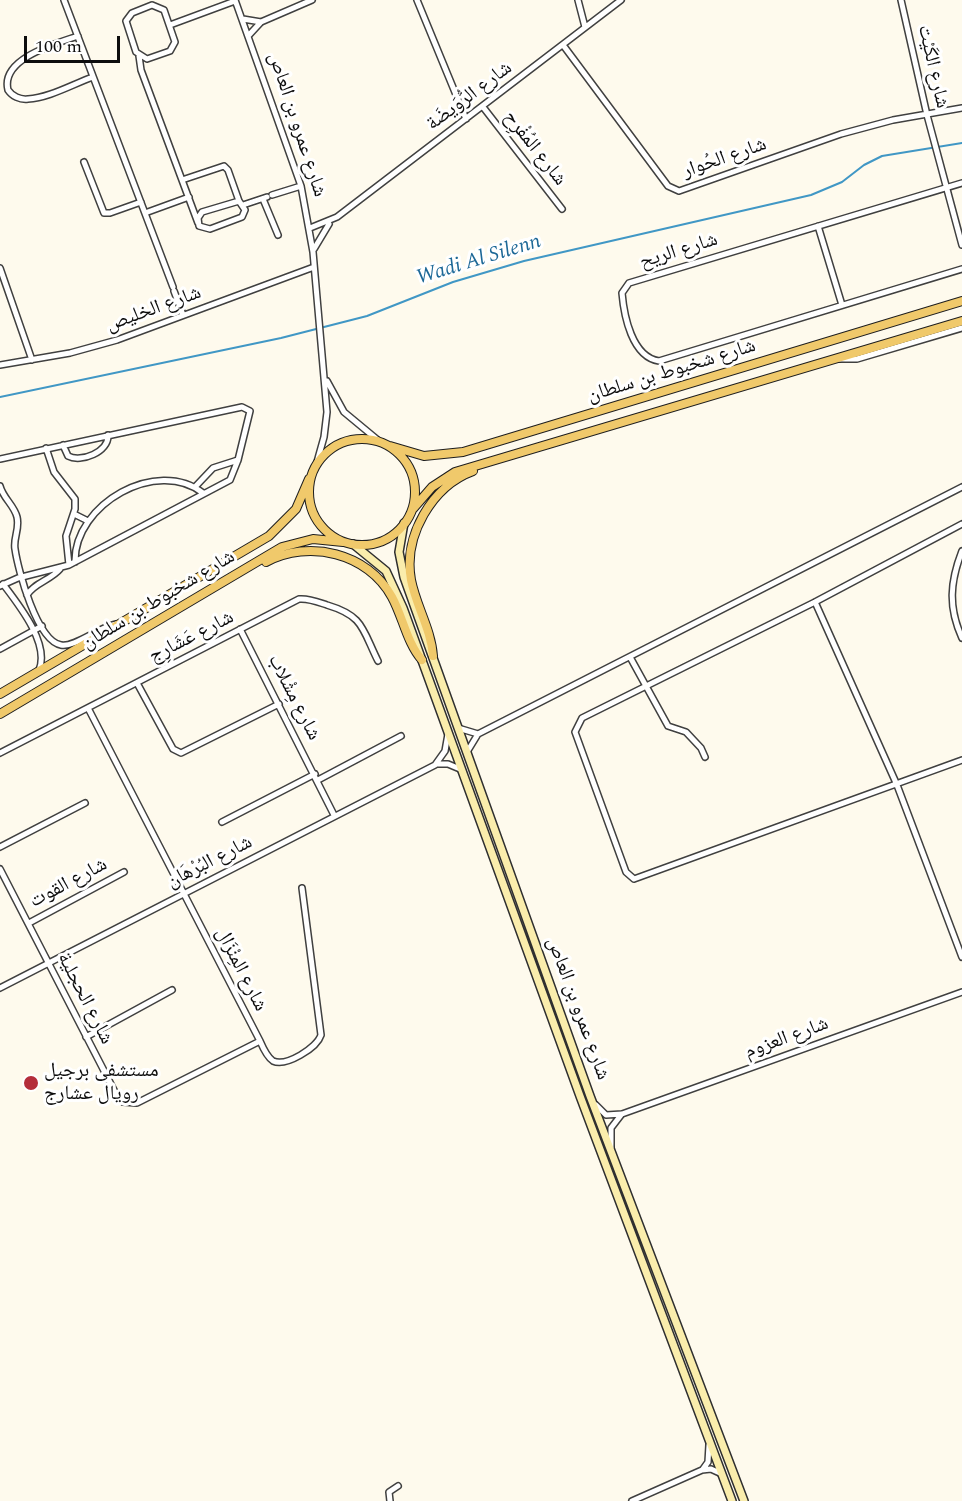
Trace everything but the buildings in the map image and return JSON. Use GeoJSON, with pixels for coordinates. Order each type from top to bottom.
{"type":"FeatureCollection","features":[{"type":"Feature","properties":{"kind":"main road","name":"شارع شخبوط بن سلطان"},"geometry":{"type":"LineString","coordinates":[[390,446],[424,456],[463,452],[962,301]]}},
{"type":"Feature","properties":{"kind":"main road","name":"شارع شخبوط بن سلطان"},"geometry":{"type":"LineString","coordinates":[[412,510],[432,487],[455,472],[962,321]]}},
{"type":"Feature","properties":{"kind":"main road"},"geometry":{"type":"LineString","coordinates":[[351,439],[379,441],[390,446],[401,455],[414,481],[412,510],[404,523],[389,537],[378,542],[353,544],[343,542],[319,523],[311,510],[309,479],[317,462],[326,452],[351,439]]}},
{"type":"Feature","properties":{"kind":"main road"},"geometry":{"type":"LineString","coordinates":[[433,656],[428,629],[413,588],[410,563],[413,541],[426,511],[441,491],[462,476],[535,452],[544,446]]}},
{"type":"Feature","properties":{"kind":"main road","name":"شارع شخبوط بن سلطان"},"geometry":{"type":"LineString","coordinates":[[0,694],[279,528],[296,509],[309,479]]}},
{"type":"Feature","properties":{"kind":"main road","name":"شارع عمرو بن العاص"},"geometry":{"type":"LineString","coordinates":[[404,523],[399,552],[402,571],[590,1096],[744,1501]]}},
{"type":"Feature","properties":{"kind":"main road","name":"شارع شخبوط بن سلطان"},"geometry":{"type":"LineString","coordinates":[[0,714],[282,547],[314,539],[343,542]]}},
{"type":"Feature","properties":{"kind":"main road","name":"شارع عمرو بن العاص"},"geometry":{"type":"LineString","coordinates":[[353,544],[379,563],[389,576],[732,1501]]}},
{"type":"Feature","properties":{"kind":"main road"},"geometry":{"type":"LineString","coordinates":[[180,608],[201,600],[274,557],[296,551],[321,550],[355,562],[383,583],[422,660]]}},
{"type":"Feature","properties":{"kind":"street"},"geometry":{"type":"LineString","coordinates":[[64,0],[183,315]]}},
{"type":"Feature","properties":{"kind":"street"},"geometry":{"type":"LineString","coordinates":[[417,0],[466,119]]}},
{"type":"Feature","properties":{"kind":"street"},"geometry":{"type":"LineString","coordinates":[[578,0],[585,27]]}},
{"type":"Feature","properties":{"kind":"street","name":"شارع الرُّوَيضَة"},"geometry":{"type":"LineString","coordinates":[[313,252],[320,236],[337,217],[621,0]]}},
{"type":"Feature","properties":{"kind":"street","name":"شارع الكَيْت"},"geometry":{"type":"LineString","coordinates":[[901,0],[929,126],[962,245]]}},
{"type":"Feature","properties":{"kind":"street"},"geometry":{"type":"LineString","coordinates":[[170,25],[235,1]]}},
{"type":"Feature","properties":{"kind":"street","name":"شارع عمرو بن العاص"},"geometry":{"type":"LineString","coordinates":[[235,1],[302,186],[310,228],[322,358],[328,386],[344,412],[379,441]]}},
{"type":"Feature","properties":{"kind":"street"},"geometry":{"type":"LineString","coordinates":[[249,35],[261,22],[308,1]]}},
{"type":"Feature","properties":{"kind":"street"},"geometry":{"type":"LineString","coordinates":[[140,56],[150,59],[172,50],[175,40],[165,10],[157,6],[152,5],[130,14],[127,28],[140,56],[141,70],[198,224],[204,229],[210,229],[239,219],[244,212],[228,170],[224,166],[183,180]]}},
{"type":"Feature","properties":{"kind":"street"},"geometry":{"type":"LineString","coordinates":[[243,19],[261,22]]}},
{"type":"Feature","properties":{"kind":"street"},"geometry":{"type":"LineString","coordinates":[[78,36],[15,59],[7,68],[5,85],[12,95],[29,99],[93,77]]}},
{"type":"Feature","properties":{"kind":"street","name":"شارع الحُوار"},"geometry":{"type":"LineString","coordinates":[[563,45],[668,186],[679,190],[841,134],[962,108]]}},
{"type":"Feature","properties":{"kind":"street","name":"شارع المُفْرِح"},"geometry":{"type":"LineString","coordinates":[[483,107],[562,209]]}},
{"type":"Feature","properties":{"kind":"street"},"geometry":{"type":"LineString","coordinates":[[84,162],[104,213],[141,202]]}},
{"type":"Feature","properties":{"kind":"street","name":"شارع الريح"},"geometry":{"type":"LineString","coordinates":[[962,183],[626,285],[622,297],[635,344],[647,358],[665,360],[962,268]]}},
{"type":"Feature","properties":{"kind":"street"},"geometry":{"type":"LineString","coordinates":[[198,224],[198,218],[202,212],[268,197],[302,186]]}},
{"type":"Feature","properties":{"kind":"street"},"geometry":{"type":"LineString","coordinates":[[145,213],[189,197]]}},
{"type":"Feature","properties":{"kind":"street"},"geometry":{"type":"LineString","coordinates":[[268,197],[278,236]]}},
{"type":"Feature","properties":{"kind":"street","name":"شارع الرُّوَيضَة"},"geometry":{"type":"LineString","coordinates":[[310,228],[337,217]]}},
{"type":"Feature","properties":{"kind":"street"},"geometry":{"type":"LineString","coordinates":[[818,226],[842,305]]}},
{"type":"Feature","properties":{"kind":"street","name":"شارع الخليص"},"geometry":{"type":"LineString","coordinates":[[0,365],[93,347],[314,267]]}},
{"type":"Feature","properties":{"kind":"street"},"geometry":{"type":"LineString","coordinates":[[0,268],[32,360]]}},
{"type":"Feature","properties":{"kind":"street"},"geometry":{"type":"LineString","coordinates":[[837,359],[857,359],[962,328]]}},
{"type":"Feature","properties":{"kind":"street","name":"شارع عمرو بن العاص"},"geometry":{"type":"LineString","coordinates":[[317,462],[326,425],[324,370]]}},
{"type":"Feature","properties":{"kind":"street"},"geometry":{"type":"LineString","coordinates":[[0,459],[244,407],[250,413],[232,479],[69,565],[1,585],[18,603],[42,654],[39,670]]}},
{"type":"Feature","properties":{"kind":"street"},"geometry":{"type":"LineString","coordinates":[[63,445],[68,456],[80,458],[104,448],[108,442],[108,435]]}},
{"type":"Feature","properties":{"kind":"street"},"geometry":{"type":"LineString","coordinates":[[45,448],[54,472],[75,500],[74,514],[66,536],[69,565]]}},
{"type":"Feature","properties":{"kind":"street"},"geometry":{"type":"LineString","coordinates":[[195,487],[213,468],[238,460]]}},
{"type":"Feature","properties":{"kind":"street"},"geometry":{"type":"LineString","coordinates":[[75,562],[77,544],[88,521],[108,500],[135,486],[171,482],[195,487],[203,493]]}},
{"type":"Feature","properties":{"kind":"street"},"geometry":{"type":"LineString","coordinates":[[0,486],[3,496],[17,515],[18,532],[14,545],[27,596],[42,626],[54,642],[63,646],[101,628],[120,624]]}},
{"type":"Feature","properties":{"kind":"street"},"geometry":{"type":"LineString","coordinates":[[467,752],[478,734],[962,487]]}},
{"type":"Feature","properties":{"kind":"street"},"geometry":{"type":"LineString","coordinates":[[74,514],[88,521]]}},
{"type":"Feature","properties":{"kind":"street"},"geometry":{"type":"LineString","coordinates":[[962,524],[815,602],[582,718],[575,732],[626,872],[634,879],[962,760]]}},
{"type":"Feature","properties":{"kind":"street"},"geometry":{"type":"LineString","coordinates":[[962,551],[952,576],[951,604],[954,621],[962,638]]}},
{"type":"Feature","properties":{"kind":"street"},"geometry":{"type":"LineString","coordinates":[[18,603],[27,596],[32,588],[49,579],[60,569]]}},
{"type":"Feature","properties":{"kind":"street","name":"شارع عَشَارِج"},"geometry":{"type":"LineString","coordinates":[[0,753],[297,600],[308,599],[348,611],[355,616],[378,661]]}},
{"type":"Feature","properties":{"kind":"street"},"geometry":{"type":"LineString","coordinates":[[815,602],[897,785],[962,957]]}},
{"type":"Feature","properties":{"kind":"street"},"geometry":{"type":"LineString","coordinates":[[0,649],[42,626]]}},
{"type":"Feature","properties":{"kind":"street","name":"شارع مِشْلاب"},"geometry":{"type":"LineString","coordinates":[[240,629],[315,774],[334,816]]}},
{"type":"Feature","properties":{"kind":"street"},"geometry":{"type":"LineString","coordinates":[[630,657],[668,726],[686,732],[705,757]]}},
{"type":"Feature","properties":{"kind":"street"},"geometry":{"type":"LineString","coordinates":[[137,683],[173,749],[181,753],[279,704]]}},
{"type":"Feature","properties":{"kind":"street","name":"شارع المِنْزَال"},"geometry":{"type":"LineString","coordinates":[[88,708],[260,1041],[270,1058],[281,1062],[311,1047],[320,1038],[302,888]]}},
{"type":"Feature","properties":{"kind":"street"},"geometry":{"type":"LineString","coordinates":[[458,728],[478,734]]}},
{"type":"Feature","properties":{"kind":"street"},"geometry":{"type":"LineString","coordinates":[[435,765],[445,751],[448,734]]}},
{"type":"Feature","properties":{"kind":"street"},"geometry":{"type":"LineString","coordinates":[[318,780],[401,736]]}},
{"type":"Feature","properties":{"kind":"street"},"geometry":{"type":"LineString","coordinates":[[435,765],[448,764],[460,769]]}},
{"type":"Feature","properties":{"kind":"street","name":"شارع البُرْهَان"},"geometry":{"type":"LineString","coordinates":[[0,988],[435,765]]}},
{"type":"Feature","properties":{"kind":"street"},"geometry":{"type":"LineString","coordinates":[[222,822],[315,774]]}},
{"type":"Feature","properties":{"kind":"street"},"geometry":{"type":"LineString","coordinates":[[0,847],[85,803]]}},
{"type":"Feature","properties":{"kind":"street","name":"شارع الحجلية"},"geometry":{"type":"LineString","coordinates":[[0,869],[117,1097],[129,1104],[140,1102],[260,1041]]}},
{"type":"Feature","properties":{"kind":"street","name":"شارع القوت"},"geometry":{"type":"LineString","coordinates":[[29,923],[124,872]]}},
{"type":"Feature","properties":{"kind":"street"},"geometry":{"type":"LineString","coordinates":[[86,1037],[172,990]]}},
{"type":"Feature","properties":{"kind":"street","name":"شارع العزوم"},"geometry":{"type":"LineString","coordinates":[[622,1114],[962,993]]}},
{"type":"Feature","properties":{"kind":"street"},"geometry":{"type":"LineString","coordinates":[[590,1096],[601,1113],[611,1116],[622,1114]]}},
{"type":"Feature","properties":{"kind":"street"},"geometry":{"type":"LineString","coordinates":[[612,1151],[611,1128],[622,1114]]}},
{"type":"Feature","properties":{"kind":"street"},"geometry":{"type":"LineString","coordinates":[[702,1470],[708,1464],[709,1440]]}},
{"type":"Feature","properties":{"kind":"street"},"geometry":{"type":"LineString","coordinates":[[632,1501],[702,1470],[711,1469],[722,1474]]}},
{"type":"Feature","properties":{"kind":"street"},"geometry":{"type":"LineString","coordinates":[[390,1501],[389,1492],[398,1486]]}},
{"type":"Feature","properties":{"kind":"waterway","name":"Wadi Al Silenn"},"geometry":{"type":"LineString","coordinates":[[0,397],[281,338],[367,316],[453,282],[524,261],[811,195],[842,182],[864,165],[882,156],[962,143]]}},
{"type":"Feature","properties":{"kind":"place","name":"مستشفى برجيل رويال عشارج"},"geometry":{"type":"Point","coordinates":[31,1083]}}]}
